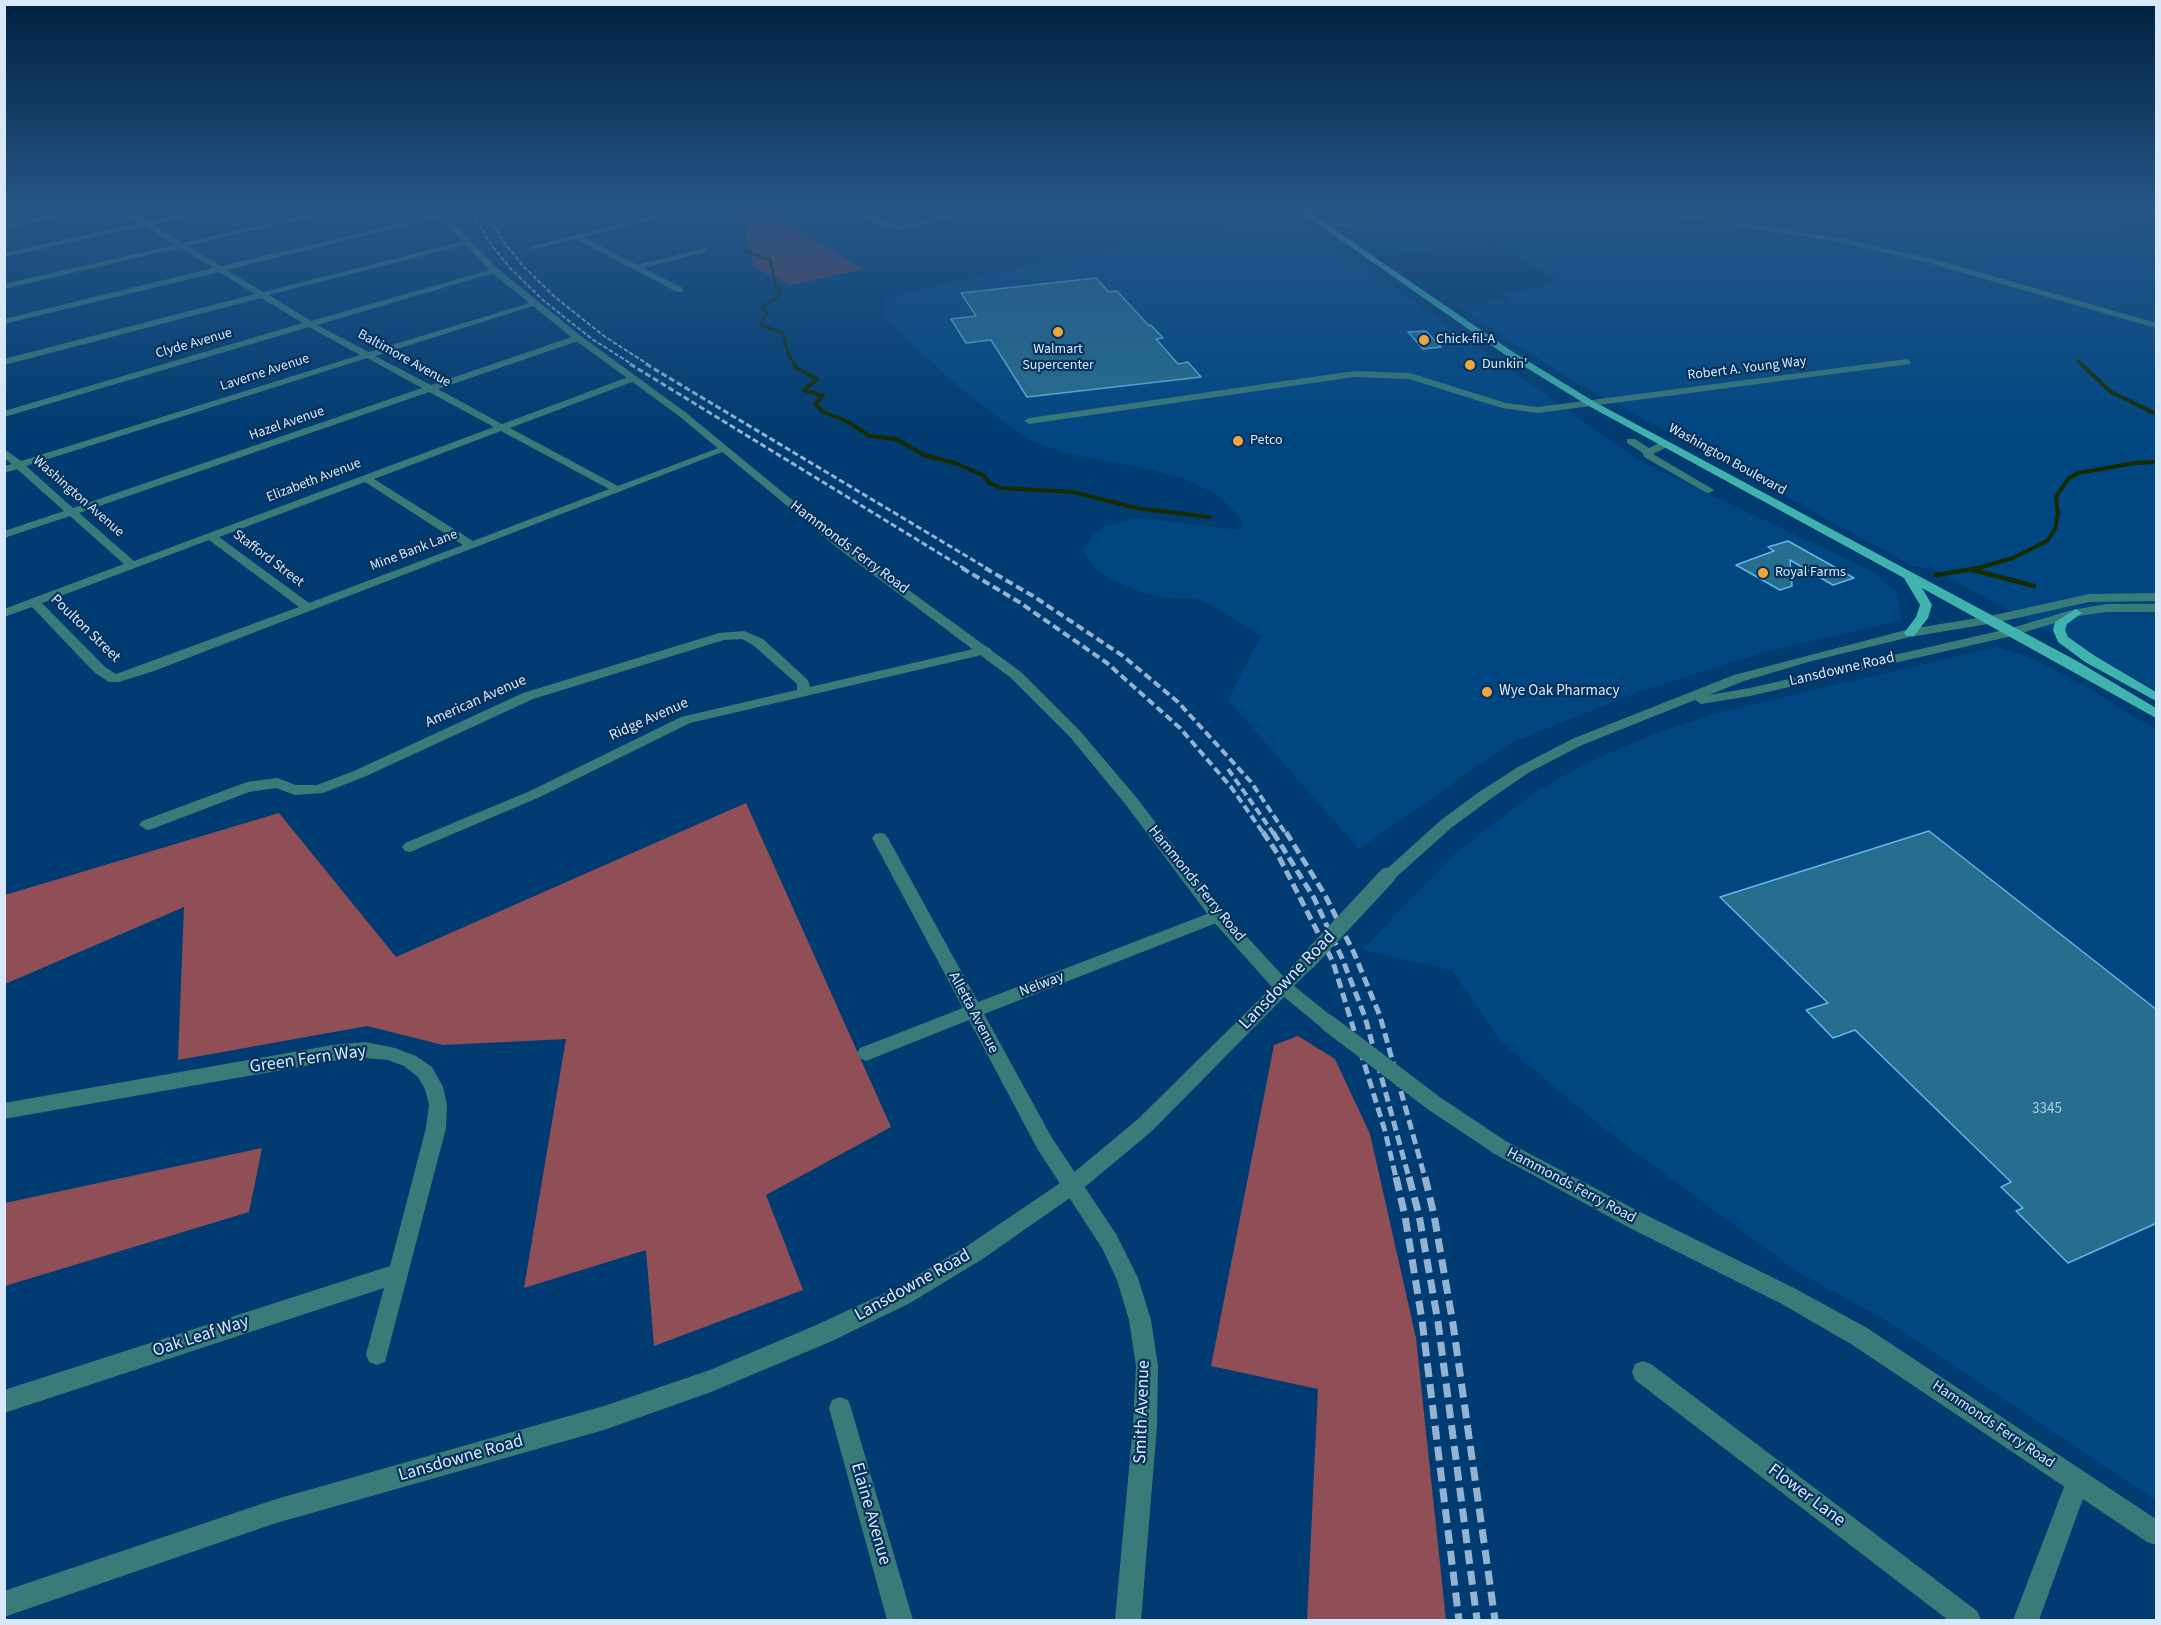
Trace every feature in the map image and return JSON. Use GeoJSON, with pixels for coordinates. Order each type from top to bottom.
{"type":"FeatureCollection","features":[{"type":"Feature","properties":{"kind":"main road","name":"Washington Boulevard"},"geometry":{"type":"LineString","coordinates":[[1407,284],[1497,346],[1590,403],[1908,574],[2157,714]]}},
{"type":"Feature","properties":{"kind":"main road"},"geometry":{"type":"LineString","coordinates":[[1908,574],[1926,605],[1922,618],[1910,633]]}},
{"type":"Feature","properties":{"kind":"main road"},"geometry":{"type":"LineString","coordinates":[[2076,613],[2061,622],[2059,630],[2062,639],[2083,655],[2157,697]]}},
{"type":"Feature","properties":{"kind":"street"},"geometry":{"type":"LineString","coordinates":[[4,322],[160,284]]}},
{"type":"Feature","properties":{"kind":"street","name":"Baltimore Avenue"},"geometry":{"type":"LineString","coordinates":[[243,284],[310,324],[618,490]]}},
{"type":"Feature","properties":{"kind":"street"},"geometry":{"type":"LineString","coordinates":[[4,362],[303,284]]}},
{"type":"Feature","properties":{"kind":"street","name":"Clyde Avenue"},"geometry":{"type":"LineString","coordinates":[[4,414],[447,284]]}},
{"type":"Feature","properties":{"kind":"street","name":"Hammonds Ferry Road"},"geometry":{"type":"LineString","coordinates":[[510,284],[578,339],[634,378],[725,449],[843,547],[986,650],[1046,702],[1131,801],[1218,916],[1283,987],[1328,1023],[1435,1104],[1498,1146],[1633,1219],[1788,1296],[1859,1336],[2157,1533]]}},
{"type":"Feature","properties":{"kind":"street"},"geometry":{"type":"LineString","coordinates":[[668,284],[680,290]]}},
{"type":"Feature","properties":{"kind":"street"},"geometry":{"type":"LineString","coordinates":[[2012,284],[2157,326]]}},
{"type":"Feature","properties":{"kind":"street","name":"Laverne Avenue"},"geometry":{"type":"LineString","coordinates":[[4,470],[533,303]]}},
{"type":"Feature","properties":{"kind":"street","name":"Hazel Avenue"},"geometry":{"type":"LineString","coordinates":[[4,535],[578,339]]}},
{"type":"Feature","properties":{"kind":"street","name":"Robert A. Young Way"},"geometry":{"type":"LineString","coordinates":[[1029,421],[1354,374],[1410,376],[1505,406],[1545,410],[1907,362]]}},
{"type":"Feature","properties":{"kind":"street","name":"Elizabeth Avenue"},"geometry":{"type":"LineString","coordinates":[[4,613],[634,378]]}},
{"type":"Feature","properties":{"kind":"street"},"geometry":{"type":"LineString","coordinates":[[1631,441],[1648,452],[1653,459],[1709,490]]}},
{"type":"Feature","properties":{"kind":"street"},"geometry":{"type":"LineString","coordinates":[[1648,452],[1665,444]]}},
{"type":"Feature","properties":{"kind":"street","name":"Mine Bank Lane"},"geometry":{"type":"LineString","coordinates":[[114,679],[149,668],[725,449]]}},
{"type":"Feature","properties":{"kind":"street","name":"Washington Avenue"},"geometry":{"type":"LineString","coordinates":[[4,452],[132,565]]}},
{"type":"Feature","properties":{"kind":"street"},"geometry":{"type":"LineString","coordinates":[[366,478],[472,545]]}},
{"type":"Feature","properties":{"kind":"street","name":"Stafford Street"},"geometry":{"type":"LineString","coordinates":[[211,536],[307,607]]}},
{"type":"Feature","properties":{"kind":"street","name":"Lansdowne Road"},"geometry":{"type":"LineString","coordinates":[[4,1604],[273,1512],[604,1418],[711,1381],[822,1334],[902,1296],[974,1253],[1073,1185],[1145,1125],[1217,1055],[1387,876],[1446,824],[1523,770],[1577,742],[1739,678],[1808,658],[1910,633],[1990,620],[2089,598],[2157,597]]}},
{"type":"Feature","properties":{"kind":"street","name":"Poulton Street"},"geometry":{"type":"LineString","coordinates":[[34,602],[100,670],[114,679]]}},
{"type":"Feature","properties":{"kind":"street","name":"Lansdowne Road"},"geometry":{"type":"LineString","coordinates":[[1671,705],[1750,692],[1888,658],[2012,632],[2076,613],[2107,608],[2157,608]]}},
{"type":"Feature","properties":{"kind":"street","name":"American Avenue"},"geometry":{"type":"LineString","coordinates":[[147,825],[247,787],[277,783],[296,790],[318,790],[359,774],[528,696],[723,636],[744,635],[758,642],[803,683],[804,691]]}},
{"type":"Feature","properties":{"kind":"street","name":"Ridge Avenue"},"geometry":{"type":"LineString","coordinates":[[410,847],[535,794],[686,720],[986,650]]}},
{"type":"Feature","properties":{"kind":"street","name":"Alletta Avenue"},"geometry":{"type":"LineString","coordinates":[[880,838],[1045,1144],[1073,1185]]}},
{"type":"Feature","properties":{"kind":"street","name":"Nelway"},"geometry":{"type":"LineString","coordinates":[[866,1053],[1218,916]]}},
{"type":"Feature","properties":{"kind":"street","name":"Green Fern Way"},"geometry":{"type":"LineString","coordinates":[[4,1111],[333,1053],[365,1050],[389,1053],[410,1061],[425,1072],[434,1087],[438,1105],[436,1128],[377,1354]]}},
{"type":"Feature","properties":{"kind":"street","name":"Smith Avenue"},"geometry":{"type":"LineString","coordinates":[[1073,1185],[1109,1241],[1127,1278],[1140,1320],[1147,1366],[1145,1426],[1128,1620]]}},
{"type":"Feature","properties":{"kind":"street","name":"Oak Leaf Way"},"geometry":{"type":"LineString","coordinates":[[4,1402],[398,1273]]}},
{"type":"Feature","properties":{"kind":"street","name":"Flower Lane"},"geometry":{"type":"LineString","coordinates":[[1643,1372],[1968,1620]]}},
{"type":"Feature","properties":{"kind":"street","name":"Elaine Avenue"},"geometry":{"type":"LineString","coordinates":[[840,1408],[900,1620]]}},
{"type":"Feature","properties":{"kind":"street"},"geometry":{"type":"LineString","coordinates":[[2026,1620],[2077,1482]]}},
{"type":"Feature","properties":{"kind":"shaded area"},"geometry":{"type":"Polygon","coordinates":[[[948,284],[1389,284],[1638,460],[1871,571],[1896,591],[1902,620],[1764,652],[1638,692],[1512,742],[1359,849],[1228,700],[1261,636],[1208,603],[1197,599],[1167,598],[1142,592],[1114,581],[1095,569],[1083,550],[1090,538],[1102,527],[1135,518],[1239,530],[1243,523],[1231,507],[1214,493],[1187,480],[1153,470],[1065,453],[1029,440],[961,389],[895,328],[885,314],[884,303],[891,297],[948,284]]]}},
{"type":"Feature","properties":{"kind":"shaded area"},"geometry":{"type":"Polygon","coordinates":[[[1547,284],[2156,284],[2156,689],[1933,569],[1912,566],[1569,378],[1457,305],[1509,300],[1502,293],[1534,289],[1547,284]]]}},
{"type":"Feature","properties":{"kind":"shaded area"},"geometry":{"type":"Polygon","coordinates":[[[1997,647],[2030,658],[2082,684],[2156,730],[2156,1501],[1880,1317],[1798,1272],[1608,1132],[1500,1041],[1452,970],[1362,950],[1458,851],[1537,791],[1589,762],[1649,736],[1717,713],[1997,647]]]}},
{"type":"Feature","properties":{"kind":"shaded area"},"geometry":{"type":"Polygon","coordinates":[[[746,803],[891,1127],[766,1195],[803,1290],[654,1346],[646,1250],[524,1288],[566,1039],[443,1045],[367,1026],[178,1060],[184,907],[5,984],[5,895],[279,813],[396,957],[746,803]]]}},
{"type":"Feature","properties":{"kind":"shaded area"},"geometry":{"type":"Polygon","coordinates":[[[1298,1036],[1335,1059],[1370,1134],[1416,1338],[1446,1620],[1307,1620],[1318,1389],[1211,1366],[1274,1045],[1298,1036]]]}},
{"type":"Feature","properties":{"kind":"shaded area"},"geometry":{"type":"Polygon","coordinates":[[[262,1148],[249,1212],[5,1286],[5,1203],[262,1148]]]}},
{"type":"Feature","properties":{"kind":"building","name":"Walmart Supercenter"},"geometry":{"type":"Polygon","coordinates":[[[1043,284],[1101,284],[1109,292],[1117,291],[1149,326],[1151,325],[1163,338],[1156,339],[1178,364],[1188,362],[1201,377],[1027,397],[991,340],[966,343],[951,319],[976,316],[961,293],[1043,284]]]}},
{"type":"Feature","properties":{"kind":"building","name":"Chick-fil-A"},"geometry":{"type":"Polygon","coordinates":[[[1426,331],[1441,347],[1423,349],[1408,332],[1426,331]]]}},
{"type":"Feature","properties":{"kind":"building"},"geometry":{"type":"Polygon","coordinates":[[[1788,541],[1854,578],[1833,585],[1790,560],[1792,586],[1780,590],[1736,565],[1774,551],[1768,547],[1788,541]]]}},
{"type":"Feature","properties":{"kind":"building"},"geometry":{"type":"Polygon","coordinates":[[[1929,831],[2157,1010],[2157,1223],[2068,1263],[2016,1211],[2023,1208],[2001,1187],[2011,1182],[1855,1030],[1833,1038],[1806,1010],[1828,1003],[1720,897],[1929,831]]]}},
{"type":"Feature","properties":{"kind":"waterway"},"geometry":{"type":"LineString","coordinates":[[776,284],[780,291],[777,298],[762,307],[767,314],[760,325],[783,333],[788,353],[795,365]]}},
{"type":"Feature","properties":{"kind":"waterway"},"geometry":{"type":"LineString","coordinates":[[2078,361],[2083,365]]}},
{"type":"Feature","properties":{"kind":"waterway"},"geometry":{"type":"LineString","coordinates":[[794,364],[796,368],[817,379],[804,390],[823,396],[815,404],[823,412],[848,422],[870,436],[896,439],[924,455],[955,463],[985,476],[988,482],[1000,488],[1073,492],[1136,508],[1209,517]]}},
{"type":"Feature","properties":{"kind":"waterway"},"geometry":{"type":"LineString","coordinates":[[2081,364],[2111,392],[2156,414]]}},
{"type":"Feature","properties":{"kind":"waterway"},"geometry":{"type":"LineString","coordinates":[[1975,569],[2013,558],[2047,541],[2055,529],[2058,514],[2056,497],[2068,479],[2078,473],[2135,463],[2156,462]]}},
{"type":"Feature","properties":{"kind":"waterway"},"geometry":{"type":"LineString","coordinates":[[1975,569],[1980,568]]}},
{"type":"Feature","properties":{"kind":"waterway"},"geometry":{"type":"LineString","coordinates":[[1935,575],[1975,569]]}},
{"type":"Feature","properties":{"kind":"waterway"},"geometry":{"type":"LineString","coordinates":[[1973,570],[2034,586]]}},
{"type":"Feature","properties":{"kind":"railway"},"geometry":{"type":"LineString","coordinates":[[526,284],[592,339],[633,365]]}},
{"type":"Feature","properties":{"kind":"railway"},"geometry":{"type":"LineString","coordinates":[[541,284],[604,336],[649,365]]}},
{"type":"Feature","properties":{"kind":"railway"},"geometry":{"type":"LineString","coordinates":[[630,364],[965,569]]}},
{"type":"Feature","properties":{"kind":"railway"},"geometry":{"type":"LineString","coordinates":[[646,364],[988,569]]}},
{"type":"Feature","properties":{"kind":"railway"},"geometry":{"type":"LineString","coordinates":[[962,568],[1019,602],[1107,663],[1180,728],[1231,787],[1264,834]]}},
{"type":"Feature","properties":{"kind":"railway"},"geometry":{"type":"LineString","coordinates":[[985,568],[1033,596],[1123,656],[1178,702],[1251,782],[1286,834]]}},
{"type":"Feature","properties":{"kind":"railway"},"geometry":{"type":"LineString","coordinates":[[1228,769],[1274,834]]}},
{"type":"Feature","properties":{"kind":"railway"},"geometry":{"type":"LineString","coordinates":[[1263,832],[1277,853],[1333,962],[1385,1131],[1396,1178]]}},
{"type":"Feature","properties":{"kind":"railway"},"geometry":{"type":"LineString","coordinates":[[1273,832],[1314,898],[1342,958],[1365,1017],[1409,1178]]}},
{"type":"Feature","properties":{"kind":"railway"},"geometry":{"type":"LineString","coordinates":[[1286,832],[1325,895],[1354,953],[1380,1016],[1425,1178]]}},
{"type":"Feature","properties":{"kind":"railway"},"geometry":{"type":"LineString","coordinates":[[1396,1177],[1405,1216],[1422,1320],[1459,1620]]}},
{"type":"Feature","properties":{"kind":"railway"},"geometry":{"type":"LineString","coordinates":[[1409,1177],[1419,1215],[1438,1322],[1477,1620]]}},
{"type":"Feature","properties":{"kind":"railway"},"geometry":{"type":"LineString","coordinates":[[1425,1177],[1453,1324],[1495,1620]]}},
{"type":"Feature","properties":{"kind":"place","name":"Walmart Supercenter"},"geometry":{"type":"Point","coordinates":[1058,332]}},
{"type":"Feature","properties":{"kind":"place","name":"Chick-fil-A"},"geometry":{"type":"Point","coordinates":[1424,340]}},
{"type":"Feature","properties":{"kind":"place","name":"Dunkin'"},"geometry":{"type":"Point","coordinates":[1470,365]}},
{"type":"Feature","properties":{"kind":"place","name":"Petco"},"geometry":{"type":"Point","coordinates":[1238,441]}},
{"type":"Feature","properties":{"kind":"place","name":"Royal Farms"},"geometry":{"type":"Point","coordinates":[1763,573]}},
{"type":"Feature","properties":{"kind":"place","name":"Wye Oak Pharmacy"},"geometry":{"type":"Point","coordinates":[1487,692]}}]}
